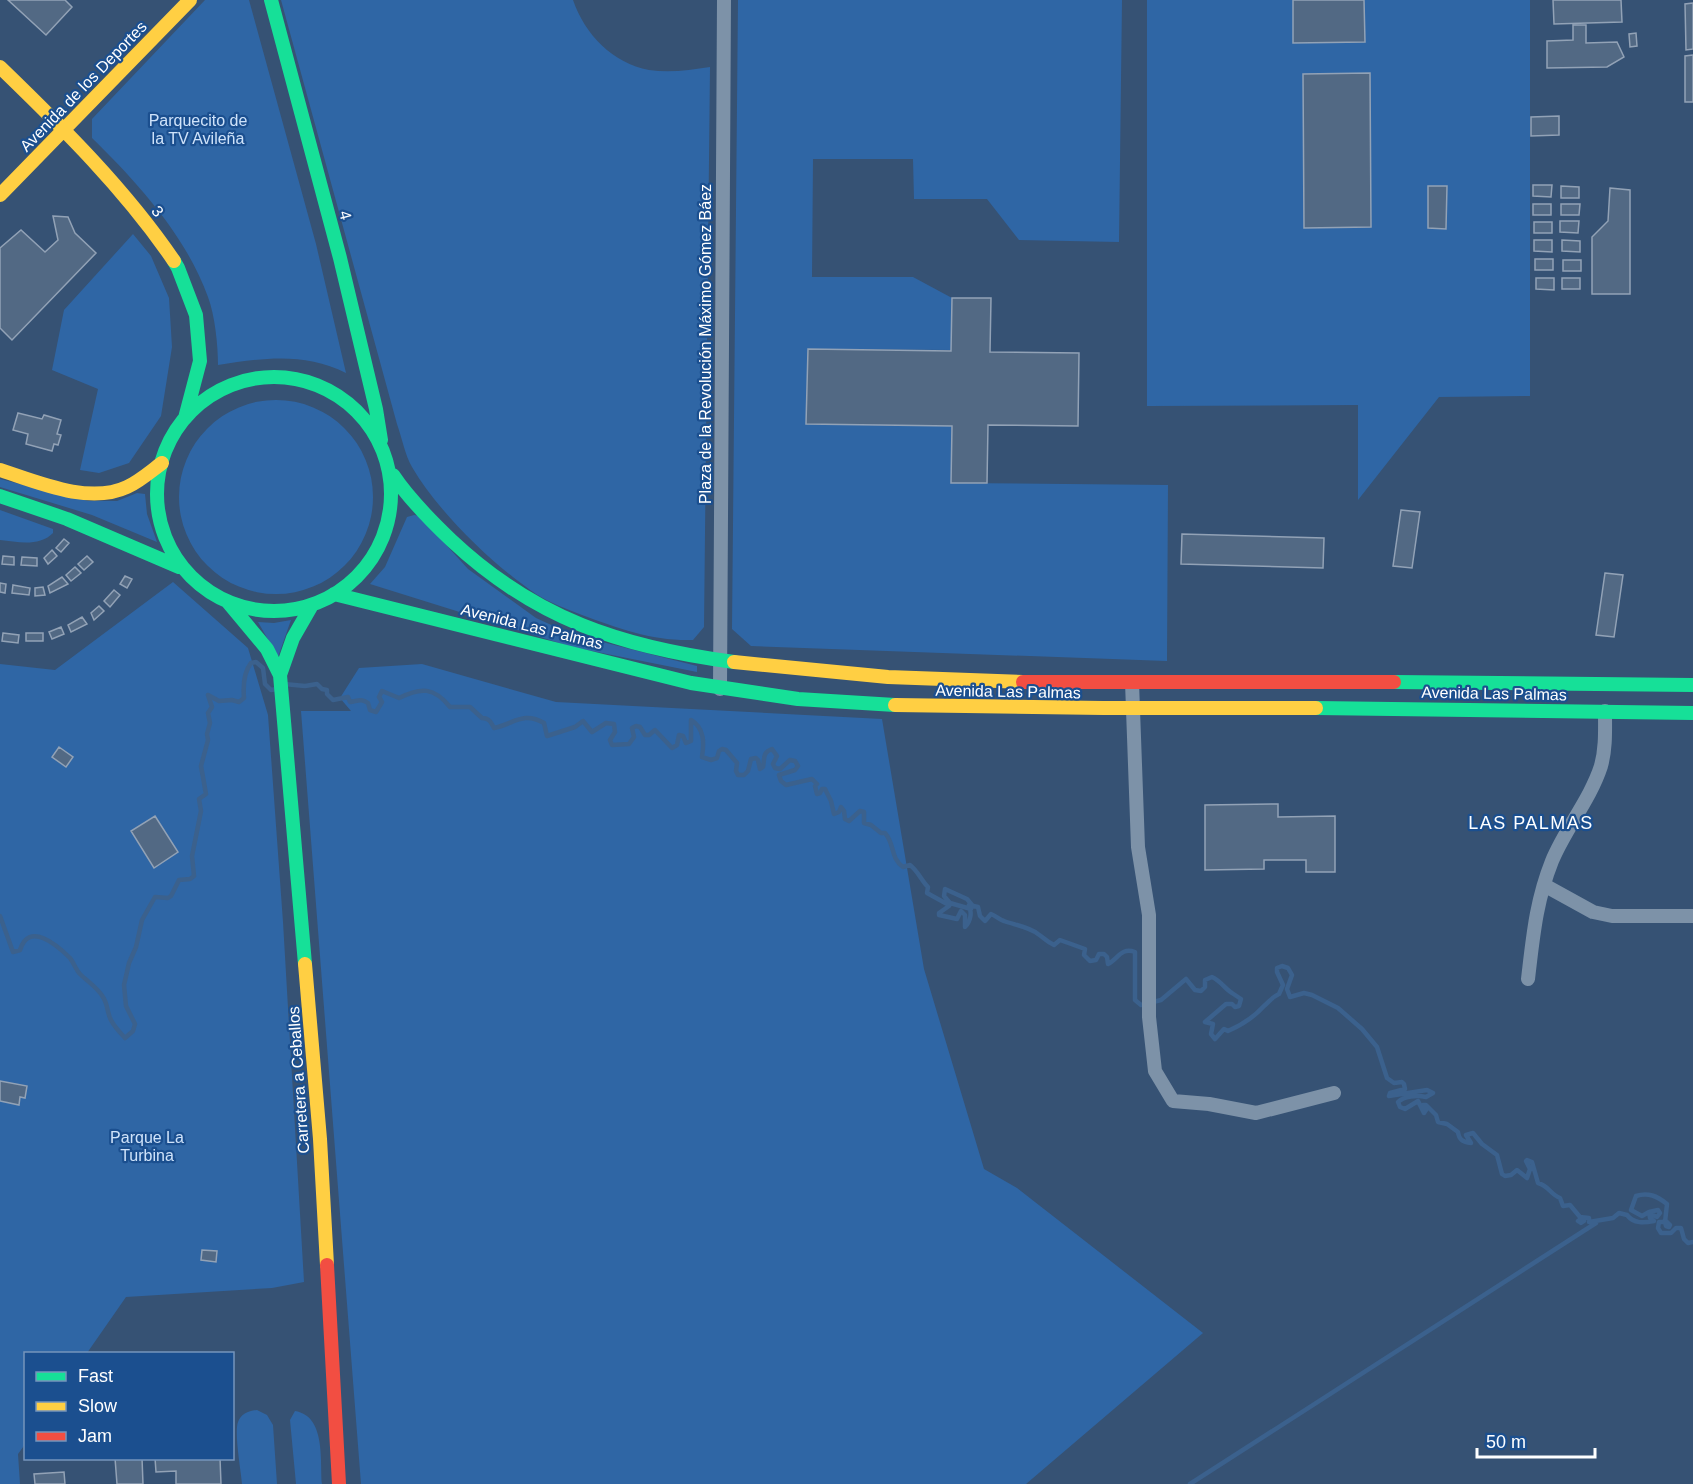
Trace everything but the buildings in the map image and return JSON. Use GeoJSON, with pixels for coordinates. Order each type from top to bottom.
{"type":"FeatureCollection","features":[{"type":"Feature","properties":{"kind":"street","name":"Avenida de los Deportes"},"geometry":{"type":"LineString","coordinates":[[0,195],[190,0]]}},
{"type":"Feature","properties":{"kind":"street","name":"4"},"geometry":{"type":"LineString","coordinates":[[271,0],[340,258],[382,441],[393,475]]}},
{"type":"Feature","properties":{"kind":"street","name":"Plaza de la Revolución Máximo Gómez Báez"},"geometry":{"type":"LineString","coordinates":[[720,689],[724,0]]}},
{"type":"Feature","properties":{"kind":"street","name":"3"},"geometry":{"type":"LineString","coordinates":[[0,67],[64,129],[150,226],[178,268],[196,315],[200,362],[185,418]]}},
{"type":"Feature","properties":{"kind":"street"},"geometry":{"type":"LineString","coordinates":[[179,567],[167,546],[161,523],[157,493],[162,463],[185,418],[209,397],[237,383],[268,377],[299,379],[329,390],[354,408],[382,441]]}},
{"type":"Feature","properties":{"kind":"street"},"geometry":{"type":"LineString","coordinates":[[0,470],[38,482],[84,492],[104,493],[126,487],[162,463]]}},
{"type":"Feature","properties":{"kind":"street"},"geometry":{"type":"LineString","coordinates":[[0,496],[67,519],[179,567],[210,592],[227,601],[259,610],[285,610],[312,605],[334,594],[367,565],[386,526],[391,503],[393,475]]}},
{"type":"Feature","properties":{"kind":"street","name":"Avenida Las Palmas"},"geometry":{"type":"LineString","coordinates":[[393,475],[411,498],[474,563],[544,609],[619,638],[719,660],[889,678],[1132,682],[1693,685]]}},
{"type":"Feature","properties":{"kind":"street","name":"Avenida Las Palmas"},"geometry":{"type":"LineString","coordinates":[[334,594],[720,689],[802,700],[889,706],[1132,710],[1232,708],[1693,712]]}},
{"type":"Feature","properties":{"kind":"street","name":"Carretera a Ceballos"},"geometry":{"type":"LineString","coordinates":[[227,601],[267,649],[280,675]]}},
{"type":"Feature","properties":{"kind":"street","name":"Carretera a Ceballos"},"geometry":{"type":"LineString","coordinates":[[312,605],[300,620],[280,675],[320,1139],[339,1484]]}},
{"type":"Feature","properties":{"kind":"street"},"geometry":{"type":"LineString","coordinates":[[1132,682],[1138,847],[1149,915],[1149,1017],[1155,1071],[1173,1101],[1209,1104],[1256,1113],[1334,1093]]}},
{"type":"Feature","properties":{"kind":"street"},"geometry":{"type":"LineString","coordinates":[[1433,682],[1433,709]]}},
{"type":"Feature","properties":{"kind":"street"},"geometry":{"type":"LineString","coordinates":[[1528,979],[1535,916],[1552,861],[1600,767],[1605,744],[1605,711]]}},
{"type":"Feature","properties":{"kind":"street"},"geometry":{"type":"LineString","coordinates":[[1544,885],[1593,912],[1612,916],[1693,916]]}},
{"type":"Feature","properties":{"kind":"green space","name":"Parquecito de la TV Avileña"},"geometry":{"type":"Polygon","coordinates":[[[205,0],[249,0],[316,244],[346,373],[315,362],[283,358],[218,365],[216,331],[208,297],[199,274],[159,212],[92,138],[92,119],[205,0]]]}},
{"type":"Feature","properties":{"kind":"green space"},"geometry":{"type":"Polygon","coordinates":[[[281,0],[573,0],[578,13],[593,36],[602,46],[624,61],[657,71],[710,67],[704,627],[693,640],[650,636],[623,629],[565,608],[536,594],[502,568],[468,537],[437,502],[412,467],[397,424],[281,0]]]}},
{"type":"Feature","properties":{"kind":"green space"},"geometry":{"type":"Polygon","coordinates":[[[738,0],[1122,0],[1119,242],[1019,240],[987,199],[914,199],[913,159],[813,159],[812,277],[913,277],[952,298],[951,350],[808,349],[807,424],[952,426],[951,483],[1168,485],[1167,661],[751,646],[732,629],[738,0]]]}},
{"type":"Feature","properties":{"kind":"green space"},"geometry":{"type":"Polygon","coordinates":[[[1147,0],[1530,0],[1530,396],[1439,397],[1358,500],[1358,405],[1147,406],[1147,0]]]}},
{"type":"Feature","properties":{"kind":"green space"},"geometry":{"type":"Polygon","coordinates":[[[133,234],[151,256],[169,298],[172,347],[161,416],[129,463],[99,473],[80,470],[98,389],[52,370],[64,310],[133,234]]]}},
{"type":"Feature","properties":{"kind":"green space"},"geometry":{"type":"Polygon","coordinates":[[[286,400],[322,411],[345,428],[357,443],[366,460],[372,478],[372,516],[366,534],[357,551],[345,566],[330,578],[313,587],[295,593],[266,594],[230,583],[201,559],[190,543],[180,516],[179,487],[190,451],[214,422],[230,411],[257,401],[286,400]]]}},
{"type":"Feature","properties":{"kind":"green space"},"geometry":{"type":"Polygon","coordinates":[[[0,479],[88,501],[117,501],[137,493],[145,494],[147,514],[157,542],[92,515],[0,487],[0,479]]]}},
{"type":"Feature","properties":{"kind":"green space"},"geometry":{"type":"Polygon","coordinates":[[[0,510],[53,529],[53,533],[35,542],[0,540],[0,510]]]}},
{"type":"Feature","properties":{"kind":"green space"},"geometry":{"type":"Polygon","coordinates":[[[420,516],[468,569],[536,618],[571,634],[697,666],[697,672],[572,647],[370,584],[385,567],[407,517],[420,516]]]}},
{"type":"Feature","properties":{"kind":"green space","name":"Parque La Turbina"},"geometry":{"type":"Polygon","coordinates":[[[173,582],[248,648],[268,715],[283,922],[304,1282],[272,1288],[126,1297],[88,1352],[24,1352],[24,1446],[18,1454],[20,1484],[0,1484],[0,664],[55,670],[173,582]]]}},
{"type":"Feature","properties":{"kind":"green space"},"geometry":{"type":"Polygon","coordinates":[[[291,620],[278,657],[258,622],[274,623],[291,620]]]}},
{"type":"Feature","properties":{"kind":"green space"},"geometry":{"type":"Polygon","coordinates":[[[422,664],[556,702],[882,719],[924,969],[984,1169],[1017,1188],[1203,1333],[1026,1484],[361,1484],[301,711],[351,711],[340,698],[359,668],[422,664]]]}},
{"type":"Feature","properties":{"kind":"green space"},"geometry":{"type":"Polygon","coordinates":[[[257,1410],[267,1415],[273,1425],[277,1484],[242,1484],[237,1443],[238,1422],[245,1413],[257,1410]]]}},
{"type":"Feature","properties":{"kind":"green space"},"geometry":{"type":"Polygon","coordinates":[[[295,1411],[312,1421],[317,1430],[321,1452],[322,1484],[296,1484],[290,1420],[295,1411]]]}},
{"type":"Feature","properties":{"kind":"waterway"},"geometry":{"type":"LineString","coordinates":[[0,916],[13,952],[20,950],[24,941],[36,936],[51,942],[70,958],[79,972],[101,993],[110,1018],[125,1038],[133,1031],[135,1024],[126,1006],[124,985],[142,920],[155,897],[168,898],[179,880],[190,879],[194,876],[192,856],[201,811],[199,799],[206,794],[201,766],[208,740],[210,723],[208,713],[212,707],[208,695],[219,701],[239,702],[244,698],[247,671],[251,663],[256,662],[263,668],[265,684],[271,690],[277,689]]}},
{"type":"Feature","properties":{"kind":"waterway"},"geometry":{"type":"LineString","coordinates":[[284,684],[305,686],[317,684],[327,690],[327,694],[333,700],[348,697],[350,702],[363,701],[368,703],[370,710],[376,712],[382,702],[379,697],[382,691],[399,698],[414,692],[433,692],[450,707],[470,707],[482,718],[490,721],[494,728],[530,718],[544,723],[547,736],[575,727],[583,721],[592,732],[606,723],[614,724],[615,732],[610,740],[612,745],[629,744],[634,737],[632,728],[636,726],[640,727],[645,735],[655,730],[672,748],[677,745],[679,735],[683,736],[686,743],[691,741],[691,720],[696,723],[701,732],[702,757],[711,760],[717,758],[719,751],[726,750],[737,763],[738,775],[744,775],[748,771],[751,759],[756,758],[760,769],[763,767],[765,754],[772,749],[777,756],[773,764],[775,768],[780,769],[790,760],[795,761],[798,766],[795,770],[779,775],[781,781],[786,785],[812,779],[817,784],[815,786],[817,794],[825,789],[834,814],[839,812],[841,807],[845,819],[849,821],[860,811],[864,812],[864,823],[885,833],[899,863],[903,867],[910,865],[928,887],[927,893],[949,906],[939,915],[957,919],[961,911],[965,915],[965,927],[969,922],[969,905],[978,907],[980,916],[985,921],[991,914],[1030,930],[1054,945],[1060,940],[1085,949],[1084,955],[1090,961],[1096,960],[1099,954],[1104,954],[1108,964],[1123,952],[1135,952],[1135,1000],[1141,1005],[1161,1000],[1186,979],[1195,990],[1201,991],[1205,987],[1205,980],[1212,977],[1241,999],[1239,1006],[1226,1004],[1205,1022],[1213,1024],[1211,1034],[1215,1039],[1224,1029],[1228,1031],[1248,1020],[1279,994],[1283,985],[1277,968],[1282,966],[1288,968],[1292,975],[1287,989],[1290,997],[1304,993],[1338,1008],[1362,1029],[1377,1047],[1387,1078],[1394,1083],[1404,1084],[1405,1089],[1390,1093],[1389,1096],[1427,1090],[1433,1093],[1426,1097],[1404,1098],[1398,1102],[1400,1107],[1405,1109],[1418,1101],[1424,1113],[1426,1110],[1423,1105],[1426,1105],[1436,1115],[1438,1122],[1447,1124],[1458,1132],[1460,1139],[1471,1143],[1466,1135],[1473,1133],[1482,1144],[1497,1155],[1502,1174],[1505,1176],[1517,1170],[1527,1178],[1530,1169],[1526,1161],[1532,1162],[1538,1183],[1560,1198],[1563,1206],[1570,1205],[1580,1217],[1589,1218],[1589,1222],[1613,1218],[1619,1213],[1636,1221],[1654,1221],[1650,1218],[1649,1212],[1642,1216],[1631,1210],[1636,1196],[1644,1194],[1656,1197],[1667,1204],[1665,1222],[1659,1222],[1658,1228],[1661,1233],[1671,1233],[1676,1228],[1681,1228],[1684,1239],[1688,1243],[1693,1242]]}},
{"type":"Feature","properties":{"kind":"waterway"},"geometry":{"type":"LineString","coordinates":[[971,909],[950,903],[944,896],[945,889],[967,899],[972,905]]}},
{"type":"Feature","properties":{"kind":"waterway"},"geometry":{"type":"LineString","coordinates":[[1649,1212],[1658,1210],[1660,1213],[1657,1217],[1651,1214]]}},
{"type":"Feature","properties":{"kind":"waterway"},"geometry":{"type":"LineString","coordinates":[[1582,1218],[1578,1221],[1581,1223],[1584,1218]]}},
{"type":"Feature","properties":{"kind":"waterway"},"geometry":{"type":"LineString","coordinates":[[1665,1220],[1670,1225],[1669,1227],[1665,1222]]}},
{"type":"Feature","properties":{"kind":"waterway"},"geometry":{"type":"LineString","coordinates":[[1190,1484],[1596,1223]]}},
{"type":"Feature","properties":{"kind":"traffic: fast"},"geometry":{"type":"LineString","coordinates":[[271,0],[340,258],[376,409],[381,440]]}},
{"type":"Feature","properties":{"kind":"traffic: fast"},"geometry":{"type":"LineString","coordinates":[[174,261],[196,315],[200,361],[185,418]]}},
{"type":"Feature","properties":{"kind":"traffic: fast"},"geometry":{"type":"LineString","coordinates":[[274,377],[319,386],[339,397],[357,411],[371,429],[382,449],[391,494],[382,539],[371,559],[357,577],[339,591],[319,602],[274,611],[229,602],[209,591],[191,577],[177,559],[166,539],[157,494],[166,449],[177,429],[191,411],[209,397],[229,386],[274,377]]}},
{"type":"Feature","properties":{"kind":"traffic: fast"},"geometry":{"type":"LineString","coordinates":[[393,475],[420,509],[451,540],[515,590],[548,609],[617,638],[654,648],[734,662]]}},
{"type":"Feature","properties":{"kind":"traffic: fast"},"geometry":{"type":"LineString","coordinates":[[0,496],[67,519],[179,567]]}},
{"type":"Feature","properties":{"kind":"traffic: fast"},"geometry":{"type":"LineString","coordinates":[[334,594],[691,683],[798,699],[895,705]]}},
{"type":"Feature","properties":{"kind":"traffic: fast"},"geometry":{"type":"LineString","coordinates":[[227,601],[267,649],[280,675]]}},
{"type":"Feature","properties":{"kind":"traffic: fast"},"geometry":{"type":"LineString","coordinates":[[305,964],[280,675],[293,638],[312,605]]}},
{"type":"Feature","properties":{"kind":"traffic: fast"},"geometry":{"type":"LineString","coordinates":[[1394,682],[1693,685]]}},
{"type":"Feature","properties":{"kind":"traffic: fast"},"geometry":{"type":"LineString","coordinates":[[1316,708],[1693,713]]}},
{"type":"Feature","properties":{"kind":"traffic: slow"},"geometry":{"type":"LineString","coordinates":[[0,195],[190,0]]}},
{"type":"Feature","properties":{"kind":"traffic: slow"},"geometry":{"type":"LineString","coordinates":[[0,67],[114,184],[174,261]]}},
{"type":"Feature","properties":{"kind":"traffic: slow"},"geometry":{"type":"LineString","coordinates":[[0,470],[63,490],[96,494],[127,487],[162,463]]}},
{"type":"Feature","properties":{"kind":"traffic: slow"},"geometry":{"type":"LineString","coordinates":[[734,662],[888,677],[1023,682]]}},
{"type":"Feature","properties":{"kind":"traffic: slow"},"geometry":{"type":"LineString","coordinates":[[895,705],[1316,708]]}},
{"type":"Feature","properties":{"kind":"traffic: slow"},"geometry":{"type":"LineString","coordinates":[[305,964],[320,1139],[327,1265]]}},
{"type":"Feature","properties":{"kind":"traffic: jam"},"geometry":{"type":"LineString","coordinates":[[1023,682],[1394,682]]}},
{"type":"Feature","properties":{"kind":"traffic: jam"},"geometry":{"type":"LineString","coordinates":[[327,1265],[339,1484]]}},
{"type":"Feature","properties":{"kind":"district","name":"LAS PALMAS"},"geometry":{"type":"Point","coordinates":[1531,823]}}]}
